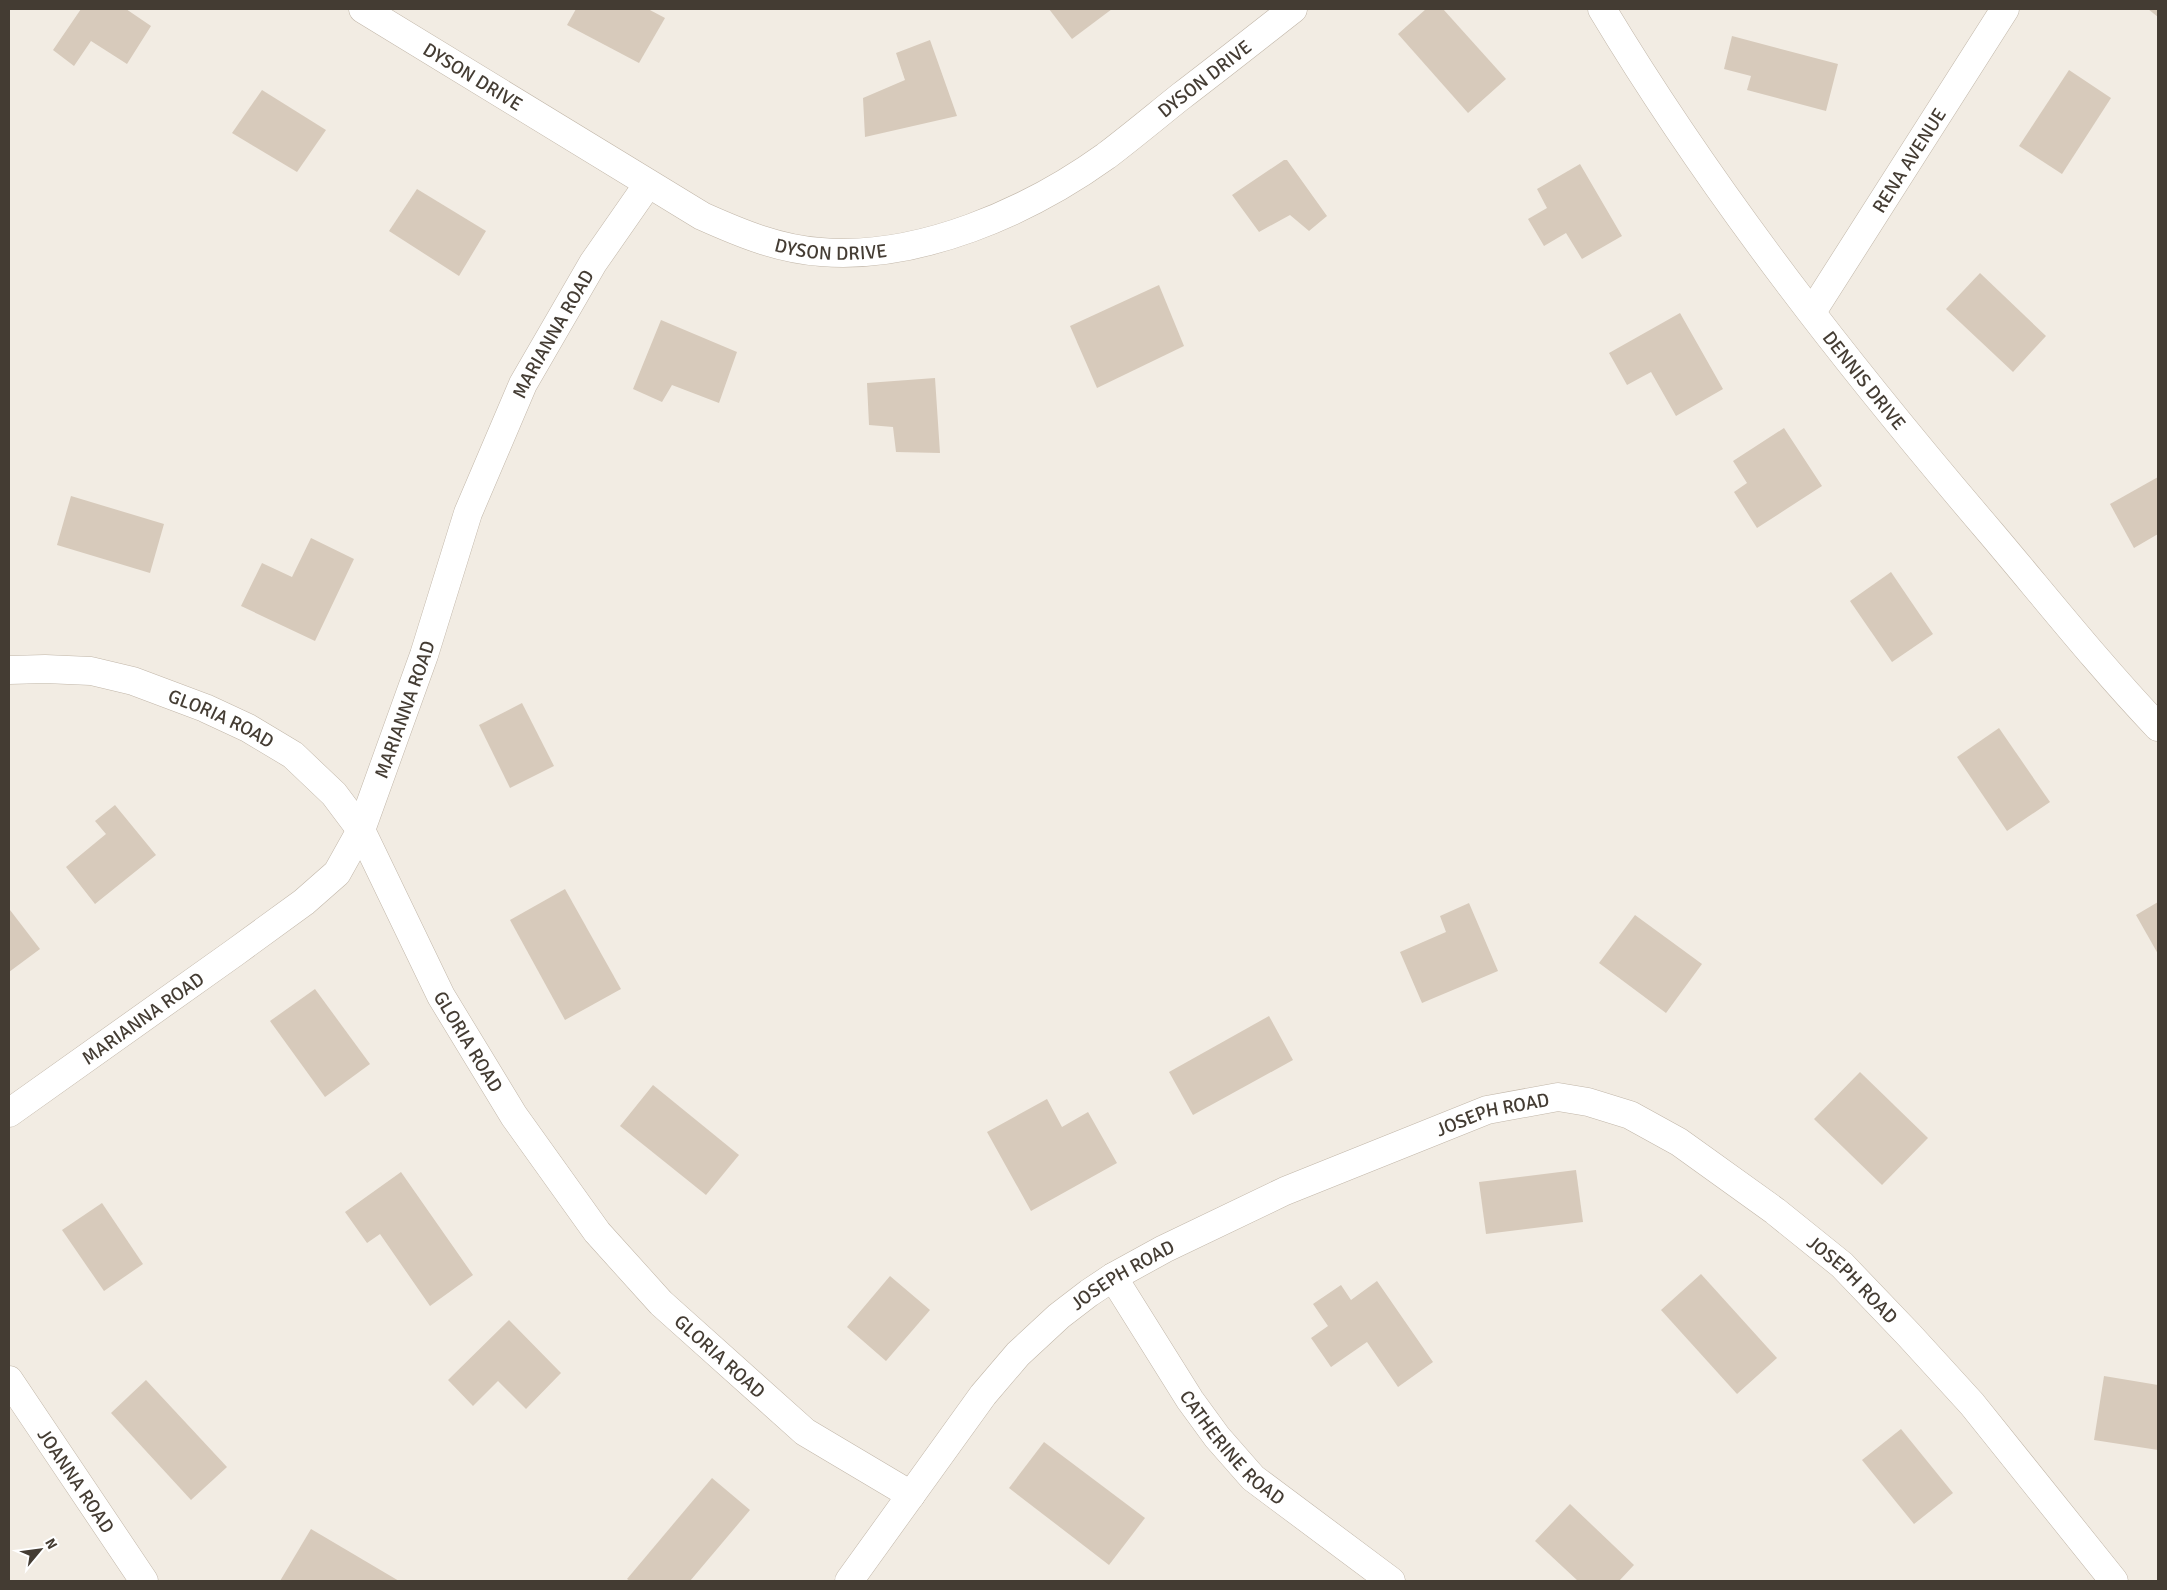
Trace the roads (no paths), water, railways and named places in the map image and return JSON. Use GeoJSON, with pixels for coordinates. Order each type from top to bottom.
{"type":"FeatureCollection","features":[{"type":"Feature","properties":{"kind":"street","name":"DYSON DRIVE"},"geometry":{"type":"LineString","coordinates":[[362,9],[702,216],[760,241],[820,252],[886,251],[946,236],[1002,215],[1057,187],[1097,161],[1294,9]]}},
{"type":"Feature","properties":{"kind":"street","name":"DENNIS DRIVE"},"geometry":{"type":"LineString","coordinates":[[1602,9],[1692,148],[1812,312],[1917,447],[2116,681],[2158,727]]}},
{"type":"Feature","properties":{"kind":"street","name":"RENA AVENUE"},"geometry":{"type":"LineString","coordinates":[[1812,312],[2005,9]]}},
{"type":"Feature","properties":{"kind":"street","name":"MARIANNA ROAD"},"geometry":{"type":"LineString","coordinates":[[9,1113],[304,902],[337,873],[361,830],[424,655],[468,514],[523,384],[592,263],[648,184]]}},
{"type":"Feature","properties":{"kind":"street","name":"GLORIA ROAD"},"geometry":{"type":"LineString","coordinates":[[9,670],[91,671],[133,682],[205,708],[248,728],[293,755],[334,794],[361,830],[441,996],[514,1116],[597,1232],[661,1303],[805,1432],[911,1495]]}},
{"type":"Feature","properties":{"kind":"street","name":"JOSEPH ROAD"},"geometry":{"type":"LineString","coordinates":[[848,1581],[983,1396],[1018,1354],[1060,1316],[1112,1277],[1204,1229],[1285,1191],[1487,1110],[1558,1098],[1588,1102],[1630,1115],[1679,1142],[1776,1211],[1842,1265],[1909,1334],[1972,1404],[2114,1581]]}},
{"type":"Feature","properties":{"kind":"street","name":"CATHERINE ROAD"},"geometry":{"type":"LineString","coordinates":[[1112,1277],[1190,1400],[1217,1437],[1253,1478],[1391,1581]]}},
{"type":"Feature","properties":{"kind":"street","name":"JOANNA ROAD"},"geometry":{"type":"LineString","coordinates":[[9,1380],[144,1581]]}}]}
